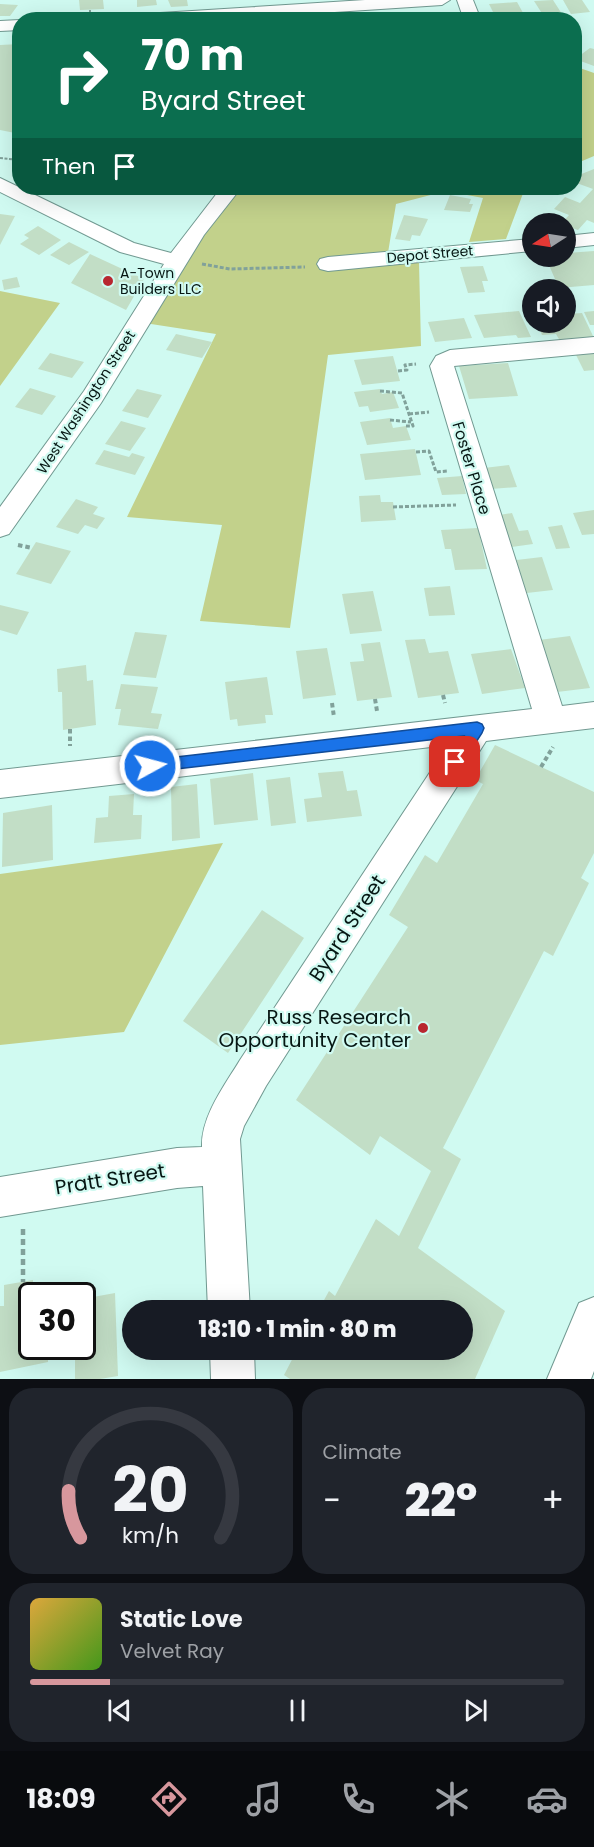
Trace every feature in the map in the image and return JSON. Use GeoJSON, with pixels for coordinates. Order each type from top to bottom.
{"type":"FeatureCollection","features":[{"type":"Feature","properties":{"kind":"street"},"geometry":{"type":"LineString","coordinates":[[254,12],[442,0]]}},
{"type":"Feature","properties":{"kind":"street"},"geometry":{"type":"LineString","coordinates":[[22,195],[127,248],[175,260]]}},
{"type":"Feature","properties":{"kind":"street","name":"West Washington Street"},"geometry":{"type":"LineString","coordinates":[[0,528],[106,377],[175,260],[225,195]]}},
{"type":"Feature","properties":{"kind":"street"},"geometry":{"type":"LineString","coordinates":[[576,241],[594,240]]}},
{"type":"Feature","properties":{"kind":"street","name":"Depot Street"},"geometry":{"type":"LineString","coordinates":[[328,264],[522,246]]}},
{"type":"Feature","properties":{"kind":"street","name":"Foster Place"},"geometry":{"type":"LineString","coordinates":[[553,732],[442,366],[450,358],[594,345]]}},
{"type":"Feature","properties":{"kind":"street"},"geometry":{"type":"LineString","coordinates":[[0,784],[477,728],[553,732],[594,715]]}},
{"type":"Feature","properties":{"kind":"street","name":"Byard Street"},"geometry":{"type":"LineString","coordinates":[[228,1300],[221,1165],[221,1138],[227,1119],[253,1073],[477,728]]}},
{"type":"Feature","properties":{"kind":"street","name":"Pratt Street"},"geometry":{"type":"LineString","coordinates":[[12,1208],[177,1168],[221,1165]]}},
{"type":"Feature","properties":{"kind":"street"},"geometry":{"type":"LineString","coordinates":[[569,1379],[594,1318]]}},
{"type":"Feature","properties":{"kind":"street"},"geometry":{"type":"LineString","coordinates":[[232,1360],[233,1379]]}},
{"type":"Feature","properties":{"kind":"path"},"geometry":{"type":"LineString","coordinates":[[223,268],[289,269],[328,264]]}},
{"type":"Feature","properties":{"kind":"path"},"geometry":{"type":"LineString","coordinates":[[398,371],[406,370],[405,365],[422,364]]}},
{"type":"Feature","properties":{"kind":"path"},"geometry":{"type":"LineString","coordinates":[[380,391],[402,393],[413,426],[406,426]]}},
{"type":"Feature","properties":{"kind":"path"},"geometry":{"type":"LineString","coordinates":[[395,397],[403,396]]}},
{"type":"Feature","properties":{"kind":"path"},"geometry":{"type":"LineString","coordinates":[[390,420],[411,422]]}},
{"type":"Feature","properties":{"kind":"path"},"geometry":{"type":"LineString","coordinates":[[416,452],[429,451],[436,472],[453,471]]}},
{"type":"Feature","properties":{"kind":"path"},"geometry":{"type":"LineString","coordinates":[[393,507],[463,503]]}},
{"type":"Feature","properties":{"kind":"path"},"geometry":{"type":"LineString","coordinates":[[20,545],[32,548]]}},
{"type":"Feature","properties":{"kind":"path"},"geometry":{"type":"LineString","coordinates":[[541,767],[553,732]]}},
{"type":"Feature","properties":{"kind":"path"},"geometry":{"type":"LineString","coordinates":[[12,1208],[23,1282]]}},
{"type":"Feature","properties":{"kind":"green space"},"geometry":{"type":"Polygon","coordinates":[[[582,69],[594,73],[594,156],[582,161],[582,69]]]}},
{"type":"Feature","properties":{"kind":"green space"},"geometry":{"type":"Polygon","coordinates":[[[224,195],[431,195],[396,204],[386,265],[419,262],[421,346],[328,355],[290,628],[200,621],[222,525],[127,517],[216,334],[138,322],[211,209],[224,195]]]}},
{"type":"Feature","properties":{"kind":"green space"},"geometry":{"type":"Polygon","coordinates":[[[467,195],[522,195],[506,239],[469,242],[483,198],[467,195]]]}},
{"type":"Feature","properties":{"kind":"green space"},"geometry":{"type":"Polygon","coordinates":[[[0,291],[60,303],[0,386],[0,291]]]}},
{"type":"Feature","properties":{"kind":"green space"},"geometry":{"type":"Polygon","coordinates":[[[223,843],[124,1032],[0,1045],[0,874],[223,843]]]}},
{"type":"Feature","properties":{"kind":"building"},"geometry":{"type":"Polygon","coordinates":[[[79,0],[103,0],[104,9],[80,10],[79,0]]]}},
{"type":"Feature","properties":{"kind":"building"},"geometry":{"type":"Polygon","coordinates":[[[137,0],[156,0],[157,5],[137,7],[137,0]]]}},
{"type":"Feature","properties":{"kind":"building"},"geometry":{"type":"Polygon","coordinates":[[[168,0],[187,0],[188,6],[171,7],[168,0]]]}},
{"type":"Feature","properties":{"kind":"building"},"geometry":{"type":"Polygon","coordinates":[[[553,0],[561,12],[541,12],[534,1],[553,0]]]}},
{"type":"Feature","properties":{"kind":"building"},"geometry":{"type":"Polygon","coordinates":[[[563,0],[582,0],[590,12],[582,13],[570,12],[563,0]]]}},
{"type":"Feature","properties":{"kind":"building"},"geometry":{"type":"Polygon","coordinates":[[[517,2],[523,12],[493,12],[489,4],[517,2]]]}},
{"type":"Feature","properties":{"kind":"building"},"geometry":{"type":"Polygon","coordinates":[[[0,4],[18,5],[10,16],[0,16],[0,4]]]}},
{"type":"Feature","properties":{"kind":"building"},"geometry":{"type":"Polygon","coordinates":[[[12,44],[12,132],[0,130],[0,45],[12,44]]]}},
{"type":"Feature","properties":{"kind":"building"},"geometry":{"type":"Polygon","coordinates":[[[590,48],[594,49],[594,66],[582,62],[582,54],[590,48]]]}},
{"type":"Feature","properties":{"kind":"building"},"geometry":{"type":"Polygon","coordinates":[[[594,169],[594,223],[587,220],[578,230],[576,229],[576,213],[564,213],[554,209],[565,197],[580,203],[593,189],[582,185],[582,174],[594,169]]]}},
{"type":"Feature","properties":{"kind":"building"},"geometry":{"type":"Polygon","coordinates":[[[450,195],[471,199],[469,204],[473,204],[470,212],[444,210],[450,195]]]}},
{"type":"Feature","properties":{"kind":"building"},"geometry":{"type":"Polygon","coordinates":[[[0,214],[15,216],[0,245],[0,214]]]}},
{"type":"Feature","properties":{"kind":"building"},"geometry":{"type":"Polygon","coordinates":[[[404,215],[428,219],[420,236],[412,235],[410,241],[395,239],[404,215]]]}},
{"type":"Feature","properties":{"kind":"building"},"geometry":{"type":"Polygon","coordinates":[[[38,226],[61,240],[39,255],[20,244],[29,238],[24,235],[38,226]]]}},
{"type":"Feature","properties":{"kind":"building"},"geometry":{"type":"Polygon","coordinates":[[[69,242],[89,252],[69,265],[50,255],[69,242]]]}},
{"type":"Feature","properties":{"kind":"building"},"geometry":{"type":"Polygon","coordinates":[[[594,251],[594,285],[576,287],[576,279],[555,279],[550,267],[576,267],[576,252],[594,251]]]}},
{"type":"Feature","properties":{"kind":"building","name":"A-Town Builders LLC"},"geometry":{"type":"Polygon","coordinates":[[[90,254],[144,279],[126,310],[71,283],[90,254]]]}},
{"type":"Feature","properties":{"kind":"building"},"geometry":{"type":"Polygon","coordinates":[[[483,266],[488,281],[482,281],[485,292],[468,293],[460,267],[483,266]]]}},
{"type":"Feature","properties":{"kind":"building"},"geometry":{"type":"Polygon","coordinates":[[[17,277],[20,287],[4,290],[2,280],[17,277]]]}},
{"type":"Feature","properties":{"kind":"building"},"geometry":{"type":"Polygon","coordinates":[[[519,311],[522,318],[522,333],[529,333],[531,337],[518,338],[516,335],[484,338],[474,315],[519,311]]]}},
{"type":"Feature","properties":{"kind":"building"},"geometry":{"type":"Polygon","coordinates":[[[594,311],[594,325],[590,325],[584,312],[594,311]]]}},
{"type":"Feature","properties":{"kind":"building"},"geometry":{"type":"Polygon","coordinates":[[[576,313],[582,313],[594,338],[560,341],[556,334],[542,335],[541,333],[576,333],[576,313]]]}},
{"type":"Feature","properties":{"kind":"building"},"geometry":{"type":"Polygon","coordinates":[[[464,318],[472,338],[435,342],[428,322],[464,318]]]}},
{"type":"Feature","properties":{"kind":"building"},"geometry":{"type":"Polygon","coordinates":[[[176,334],[212,342],[202,358],[166,350],[176,334]]]}},
{"type":"Feature","properties":{"kind":"building"},"geometry":{"type":"Polygon","coordinates":[[[50,353],[84,362],[72,378],[38,369],[50,353]]]}},
{"type":"Feature","properties":{"kind":"building"},"geometry":{"type":"Polygon","coordinates":[[[594,353],[594,370],[584,371],[576,355],[594,353]]]}},
{"type":"Feature","properties":{"kind":"building"},"geometry":{"type":"Polygon","coordinates":[[[393,356],[400,381],[362,385],[354,360],[393,356]]]}},
{"type":"Feature","properties":{"kind":"building"},"geometry":{"type":"Polygon","coordinates":[[[508,363],[518,396],[469,399],[459,366],[508,363]]]}},
{"type":"Feature","properties":{"kind":"building"},"geometry":{"type":"Polygon","coordinates":[[[30,388],[56,396],[42,415],[15,407],[30,388]]]}},
{"type":"Feature","properties":{"kind":"building"},"geometry":{"type":"Polygon","coordinates":[[[137,389],[162,395],[148,418],[122,411],[137,389]]]}},
{"type":"Feature","properties":{"kind":"building"},"geometry":{"type":"Polygon","coordinates":[[[380,389],[382,394],[393,392],[399,408],[370,412],[368,406],[359,407],[354,392],[380,389]]]}},
{"type":"Feature","properties":{"kind":"building"},"geometry":{"type":"Polygon","coordinates":[[[390,418],[393,428],[406,426],[411,440],[367,445],[360,422],[390,418]]]}},
{"type":"Feature","properties":{"kind":"building"},"geometry":{"type":"Polygon","coordinates":[[[121,421],[146,428],[130,451],[105,444],[121,421]]]}},
{"type":"Feature","properties":{"kind":"building"},"geometry":{"type":"Polygon","coordinates":[[[415,449],[421,475],[365,480],[360,454],[415,449]]]}},
{"type":"Feature","properties":{"kind":"building"},"geometry":{"type":"Polygon","coordinates":[[[104,450],[129,457],[132,453],[145,457],[135,475],[95,464],[104,450]]]}},
{"type":"Feature","properties":{"kind":"building"},"geometry":{"type":"Polygon","coordinates":[[[509,465],[517,487],[491,489],[484,468],[509,465]]]}},
{"type":"Feature","properties":{"kind":"building"},"geometry":{"type":"Polygon","coordinates":[[[462,476],[466,494],[442,495],[437,478],[462,476]]]}},
{"type":"Feature","properties":{"kind":"building"},"geometry":{"type":"Polygon","coordinates":[[[380,495],[381,502],[393,502],[396,520],[361,522],[359,496],[380,495]]]}},
{"type":"Feature","properties":{"kind":"building"},"geometry":{"type":"Polygon","coordinates":[[[76,499],[98,507],[93,514],[105,518],[97,529],[85,525],[78,534],[56,527],[76,499]]]}},
{"type":"Feature","properties":{"kind":"building"},"geometry":{"type":"Polygon","coordinates":[[[594,510],[594,534],[582,535],[573,513],[594,510]]]}},
{"type":"Feature","properties":{"kind":"building"},"geometry":{"type":"Polygon","coordinates":[[[512,513],[519,531],[528,530],[533,544],[504,548],[493,516],[512,513]]]}},
{"type":"Feature","properties":{"kind":"building"},"geometry":{"type":"Polygon","coordinates":[[[562,525],[570,548],[556,549],[548,527],[562,525]]]}},
{"type":"Feature","properties":{"kind":"building"},"geometry":{"type":"Polygon","coordinates":[[[478,528],[487,569],[455,570],[451,549],[445,549],[441,530],[478,528]]]}},
{"type":"Feature","properties":{"kind":"building"},"geometry":{"type":"Polygon","coordinates":[[[36,542],[71,551],[51,584],[16,574],[36,542]]]}},
{"type":"Feature","properties":{"kind":"building"},"geometry":{"type":"Polygon","coordinates":[[[542,557],[553,590],[518,594],[508,561],[542,557]]]}},
{"type":"Feature","properties":{"kind":"building"},"geometry":{"type":"Polygon","coordinates":[[[450,586],[455,615],[429,616],[424,588],[450,586]]]}},
{"type":"Feature","properties":{"kind":"building"},"geometry":{"type":"Polygon","coordinates":[[[373,591],[382,631],[350,634],[342,594],[373,591]]]}},
{"type":"Feature","properties":{"kind":"building"},"geometry":{"type":"Polygon","coordinates":[[[0,605],[29,612],[17,635],[0,630],[0,605]]]}},
{"type":"Feature","properties":{"kind":"building"},"geometry":{"type":"Polygon","coordinates":[[[135,632],[167,635],[156,678],[123,675],[135,632]]]}},
{"type":"Feature","properties":{"kind":"building"},"geometry":{"type":"Polygon","coordinates":[[[570,636],[590,688],[557,692],[539,640],[570,636]]]}},
{"type":"Feature","properties":{"kind":"building"},"geometry":{"type":"Polygon","coordinates":[[[425,639],[429,653],[448,651],[459,693],[418,698],[405,640],[425,639]]]}},
{"type":"Feature","properties":{"kind":"building"},"geometry":{"type":"Polygon","coordinates":[[[380,642],[392,697],[357,701],[350,662],[364,661],[361,644],[380,642]]]}},
{"type":"Feature","properties":{"kind":"building"},"geometry":{"type":"Polygon","coordinates":[[[327,648],[336,695],[303,699],[296,651],[327,648]]]}},
{"type":"Feature","properties":{"kind":"building"},"geometry":{"type":"Polygon","coordinates":[[[511,649],[525,688],[482,694],[471,654],[511,649]]]}},
{"type":"Feature","properties":{"kind":"building"},"geometry":{"type":"Polygon","coordinates":[[[86,665],[87,681],[93,680],[96,725],[63,730],[62,692],[58,692],[57,669],[86,665]]]}},
{"type":"Feature","properties":{"kind":"building"},"geometry":{"type":"Polygon","coordinates":[[[267,677],[273,715],[265,715],[266,723],[238,726],[237,719],[230,720],[225,682],[267,677]]]}},
{"type":"Feature","properties":{"kind":"building"},"geometry":{"type":"Polygon","coordinates":[[[121,684],[158,687],[151,713],[162,714],[158,729],[118,725],[121,709],[115,709],[121,684]]]}},
{"type":"Feature","properties":{"kind":"building","name":"Russ Research Opportunity Center"},"geometry":{"type":"Polygon","coordinates":[[[495,745],[594,792],[594,853],[581,878],[589,883],[553,956],[544,951],[443,1148],[461,1159],[418,1248],[505,1311],[475,1379],[290,1379],[284,1375],[292,1360],[473,1360],[473,1300],[324,1300],[329,1291],[335,1296],[376,1219],[399,1236],[431,1171],[380,1136],[370,1155],[296,1100],[408,927],[389,915],[425,855],[437,863],[483,784],[475,780],[495,745]]]}},
{"type":"Feature","properties":{"kind":"building"},"geometry":{"type":"Polygon","coordinates":[[[343,771],[347,791],[357,790],[362,816],[307,822],[304,799],[322,797],[318,773],[343,771]]]}},
{"type":"Feature","properties":{"kind":"building"},"geometry":{"type":"Polygon","coordinates":[[[253,773],[258,820],[214,825],[210,779],[253,773]]]}},
{"type":"Feature","properties":{"kind":"building"},"geometry":{"type":"Polygon","coordinates":[[[290,777],[296,823],[271,826],[266,780],[290,777]]]}},
{"type":"Feature","properties":{"kind":"building"},"geometry":{"type":"Polygon","coordinates":[[[197,784],[200,838],[172,841],[171,787],[197,784]]]}},
{"type":"Feature","properties":{"kind":"building"},"geometry":{"type":"Polygon","coordinates":[[[134,794],[133,815],[142,815],[141,839],[94,843],[96,818],[108,817],[109,796],[134,794]]]}},
{"type":"Feature","properties":{"kind":"building"},"geometry":{"type":"Polygon","coordinates":[[[52,805],[53,860],[2,867],[3,813],[52,805]]]}},
{"type":"Feature","properties":{"kind":"building"},"geometry":{"type":"Polygon","coordinates":[[[262,910],[304,938],[228,1053],[183,1021],[262,910]]]}},
{"type":"Feature","properties":{"kind":"building"},"geometry":{"type":"Polygon","coordinates":[[[18,1283],[18,1360],[48,1360],[48,1362],[0,1372],[0,1306],[4,1306],[4,1285],[18,1283]]]}},
{"type":"Feature","properties":{"kind":"building"},"geometry":{"type":"Polygon","coordinates":[[[115,1293],[118,1376],[75,1379],[75,1360],[96,1360],[96,1296],[115,1293]]]}},
{"type":"Feature","properties":{"kind":"place","name":"A-Town Builders LLC"},"geometry":{"type":"Point","coordinates":[108,281]}},
{"type":"Feature","properties":{"kind":"place","name":"Russ Research Opportunity Center"},"geometry":{"type":"Point","coordinates":[423,1028]}},
{"type":"Feature","properties":{"kind":"route"},"geometry":{"type":"LineString","coordinates":[[150,766],[477,728],[455,762]]}}]}
